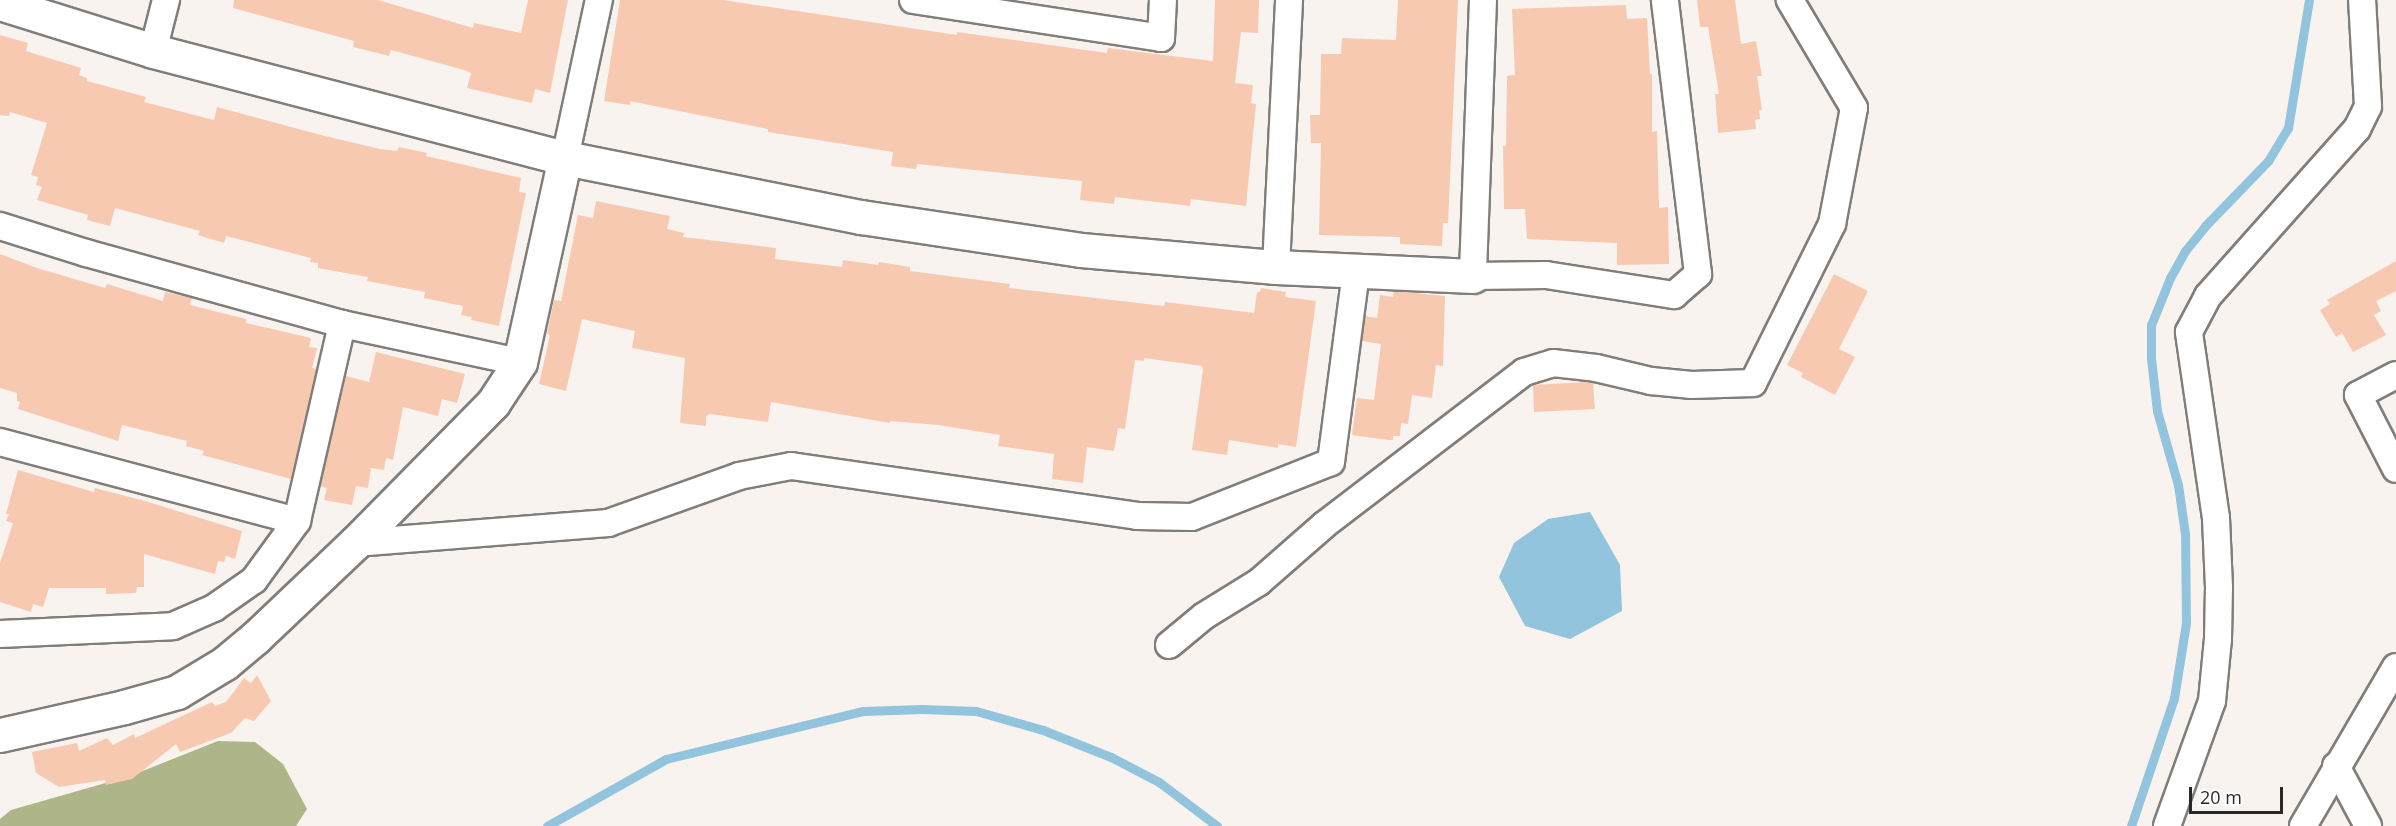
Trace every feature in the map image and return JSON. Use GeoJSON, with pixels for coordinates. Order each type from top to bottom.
{"type":"FeatureCollection","features":[{"type":"Feature","properties":{"kind":"street"},"geometry":{"type":"LineString","coordinates":[[153,51],[166,0]]}},
{"type":"Feature","properties":{"kind":"street"},"geometry":{"type":"LineString","coordinates":[[0,735],[124,707],[177,692],[225,663],[256,638],[355,543],[494,403],[520,362],[599,0]]}},
{"type":"Feature","properties":{"kind":"street"},"geometry":{"type":"LineString","coordinates":[[913,0],[1161,38],[1163,0]]}},
{"type":"Feature","properties":{"kind":"street"},"geometry":{"type":"LineString","coordinates":[[1276,267],[1289,0]]}},
{"type":"Feature","properties":{"kind":"street"},"geometry":{"type":"LineString","coordinates":[[1473,276],[1483,0]]}},
{"type":"Feature","properties":{"kind":"street"},"geometry":{"type":"LineString","coordinates":[[0,3],[153,51],[565,158],[872,218],[1081,250],[1276,267],[1473,276],[1546,274],[1674,295],[1698,274],[1665,0]]}},
{"type":"Feature","properties":{"kind":"street"},"geometry":{"type":"LineString","coordinates":[[1169,645],[1204,616],[1259,582],[1324,525],[1524,372],[1552,363],[1596,368],[1672,383],[1753,383],[1832,224],[1854,108],[1790,0]]}},
{"type":"Feature","properties":{"kind":"street"},"geometry":{"type":"LineString","coordinates":[[2167,826],[2212,701],[2218,639],[2219,587],[2216,518],[2189,332],[2208,296],[2357,129],[2368,106],[2362,0]]}},
{"type":"Feature","properties":{"kind":"street"},"geometry":{"type":"LineString","coordinates":[[0,226],[86,253],[342,324],[520,362]]}},
{"type":"Feature","properties":{"kind":"street"},"geometry":{"type":"LineString","coordinates":[[355,543],[608,523],[739,476],[791,466],[1137,516],[1192,517],[1331,462],[1356,271]]}},
{"type":"Feature","properties":{"kind":"street"},"geometry":{"type":"LineString","coordinates":[[0,634],[173,626],[214,608],[254,580],[297,521],[342,324]]}},
{"type":"Feature","properties":{"kind":"street"},"geometry":{"type":"LineString","coordinates":[[2396,375],[2358,395],[2396,469]]}},
{"type":"Feature","properties":{"kind":"street"},"geometry":{"type":"LineString","coordinates":[[0,442],[297,521]]}},
{"type":"Feature","properties":{"kind":"street"},"geometry":{"type":"LineString","coordinates":[[2303,826],[2336,766],[2396,668]]}},
{"type":"Feature","properties":{"kind":"street"},"geometry":{"type":"LineString","coordinates":[[2336,766],[2368,826]]}},
{"type":"Feature","properties":{"kind":"green space"},"geometry":{"type":"Polygon","coordinates":[[[218,741],[255,742],[283,764],[307,809],[296,826],[0,826],[0,819],[11,810],[130,776],[218,741]]]}},
{"type":"Feature","properties":{"kind":"water"},"geometry":{"type":"Polygon","coordinates":[[[1590,512],[1620,565],[1622,611],[1570,639],[1525,626],[1499,577],[1514,543],[1548,519],[1590,512]]]}},
{"type":"Feature","properties":{"kind":"building"},"geometry":{"type":"Polygon","coordinates":[[[234,0],[378,0],[473,28],[474,23],[521,33],[528,0],[568,0],[550,93],[535,89],[532,103],[467,88],[471,73],[464,70],[391,50],[389,56],[353,47],[354,41],[233,8],[234,0]]]}},
{"type":"Feature","properties":{"kind":"building"},"geometry":{"type":"Polygon","coordinates":[[[620,0],[723,0],[957,35],[957,32],[1107,53],[1108,48],[1213,61],[1215,0],[1259,0],[1258,33],[1241,32],[1235,83],[1253,85],[1251,103],[1256,104],[1246,206],[1191,199],[1190,206],[1115,197],[1114,204],[1080,200],[1082,181],[917,164],[916,169],[891,166],[893,152],[768,132],[768,129],[630,101],[630,105],[604,101],[620,0]]]}},
{"type":"Feature","properties":{"kind":"building"},"geometry":{"type":"Polygon","coordinates":[[[1398,0],[1458,0],[1448,223],[1443,223],[1442,246],[1400,244],[1400,237],[1319,235],[1321,143],[1311,143],[1310,115],[1320,115],[1321,54],[1341,54],[1342,38],[1396,40],[1398,0]]]}},
{"type":"Feature","properties":{"kind":"building"},"geometry":{"type":"Polygon","coordinates":[[[1697,0],[1735,0],[1741,44],[1756,41],[1762,76],[1757,76],[1762,110],[1759,110],[1760,119],[1755,120],[1756,129],[1718,133],[1715,94],[1719,94],[1708,27],[1700,27],[1697,0]]]}},
{"type":"Feature","properties":{"kind":"building"},"geometry":{"type":"Polygon","coordinates":[[[1626,5],[1627,19],[1647,18],[1650,74],[1652,74],[1652,132],[1657,131],[1659,208],[1668,207],[1669,264],[1617,265],[1617,243],[1527,239],[1525,209],[1504,209],[1503,146],[1506,146],[1507,76],[1515,75],[1512,9],[1626,5]]]}},
{"type":"Feature","properties":{"kind":"building"},"geometry":{"type":"Polygon","coordinates":[[[0,35],[28,43],[26,51],[81,68],[79,75],[87,78],[87,81],[146,97],[144,102],[214,120],[217,107],[380,149],[397,151],[399,147],[427,153],[426,156],[521,178],[519,192],[526,193],[499,326],[471,320],[472,317],[461,315],[463,306],[424,298],[425,292],[367,281],[368,277],[318,268],[318,263],[310,262],[311,258],[226,236],[224,243],[198,235],[200,231],[115,208],[110,226],[87,220],[88,215],[37,200],[42,187],[36,185],[38,177],[31,175],[47,123],[10,112],[9,116],[0,115],[0,35]]]}},
{"type":"Feature","properties":{"kind":"building"},"geometry":{"type":"Polygon","coordinates":[[[596,201],[670,216],[667,229],[684,233],[683,237],[776,248],[775,259],[842,267],[843,260],[878,265],[879,262],[910,267],[910,271],[1010,284],[1009,288],[1164,306],[1165,302],[1254,313],[1257,292],[1260,292],[1261,288],[1286,292],[1285,297],[1316,301],[1296,447],[1278,444],[1278,448],[1229,440],[1227,455],[1192,450],[1202,366],[1144,358],[1144,361],[1135,360],[1125,429],[1118,428],[1114,451],[1087,447],[1083,483],[1052,479],[1054,454],[998,446],[1000,435],[938,425],[890,421],[890,423],[771,402],[768,422],[710,414],[706,416],[706,426],[680,423],[685,358],[632,348],[635,331],[582,319],[566,391],[539,384],[550,335],[547,334],[554,300],[561,301],[578,215],[593,218],[596,201]]]}},
{"type":"Feature","properties":{"kind":"building"},"geometry":{"type":"Polygon","coordinates":[[[0,254],[37,268],[105,288],[107,284],[163,301],[165,292],[192,298],[190,305],[246,319],[246,323],[311,338],[309,347],[317,348],[312,368],[316,369],[291,479],[202,455],[204,451],[186,446],[187,441],[122,425],[118,441],[18,409],[20,402],[17,401],[17,393],[0,388],[0,254]]]}},
{"type":"Feature","properties":{"kind":"building"},"geometry":{"type":"Polygon","coordinates":[[[2396,261],[2396,291],[2376,301],[2381,311],[2374,315],[2386,335],[2353,352],[2342,333],[2336,337],[2320,310],[2330,304],[2327,300],[2396,261]]]}},
{"type":"Feature","properties":{"kind":"building"},"geometry":{"type":"Polygon","coordinates":[[[1834,274],[1868,291],[1839,349],[1855,357],[1835,395],[1801,377],[1803,373],[1787,365],[1834,274]]]}},
{"type":"Feature","properties":{"kind":"building"},"geometry":{"type":"Polygon","coordinates":[[[1394,291],[1445,296],[1443,366],[1436,365],[1432,398],[1412,395],[1408,424],[1401,423],[1400,436],[1393,436],[1393,440],[1388,440],[1352,435],[1357,398],[1374,400],[1381,344],[1362,341],[1365,316],[1377,318],[1380,295],[1393,297],[1394,291]]]}},
{"type":"Feature","properties":{"kind":"building"},"geometry":{"type":"Polygon","coordinates":[[[376,352],[465,374],[457,403],[442,399],[438,416],[403,407],[393,460],[386,458],[384,470],[371,468],[368,488],[356,486],[352,505],[324,500],[327,488],[320,486],[346,376],[369,382],[376,352]]]}},
{"type":"Feature","properties":{"kind":"building"},"geometry":{"type":"Polygon","coordinates":[[[1593,383],[1595,409],[1534,412],[1533,385],[1593,383]]]}},
{"type":"Feature","properties":{"kind":"building"},"geometry":{"type":"Polygon","coordinates":[[[18,470],[94,492],[95,488],[145,501],[242,531],[235,559],[226,556],[224,562],[218,561],[215,574],[144,554],[144,587],[137,587],[136,593],[106,594],[106,588],[49,588],[43,607],[33,604],[31,612],[0,602],[0,563],[13,523],[6,521],[9,514],[6,514],[18,470]]]}},
{"type":"Feature","properties":{"kind":"building"},"geometry":{"type":"Polygon","coordinates":[[[257,675],[271,701],[254,721],[245,718],[231,733],[180,752],[176,744],[132,779],[106,785],[105,780],[59,787],[36,773],[32,752],[77,743],[79,751],[107,738],[113,745],[134,734],[135,738],[212,702],[215,706],[226,702],[244,678],[251,683],[257,675]]]}},
{"type":"Feature","properties":{"kind":"waterway"},"geometry":{"type":"LineString","coordinates":[[2131,826],[2174,698],[2186,623],[2185,534],[2178,485],[2157,411],[2151,358],[2151,325],[2170,278],[2185,251],[2205,226],[2268,161],[2288,128],[2309,0]]}},
{"type":"Feature","properties":{"kind":"waterway"},"geometry":{"type":"LineString","coordinates":[[547,826],[666,759],[863,711],[922,709],[976,711],[1043,730],[1111,757],[1159,782],[1217,826]]}}]}
